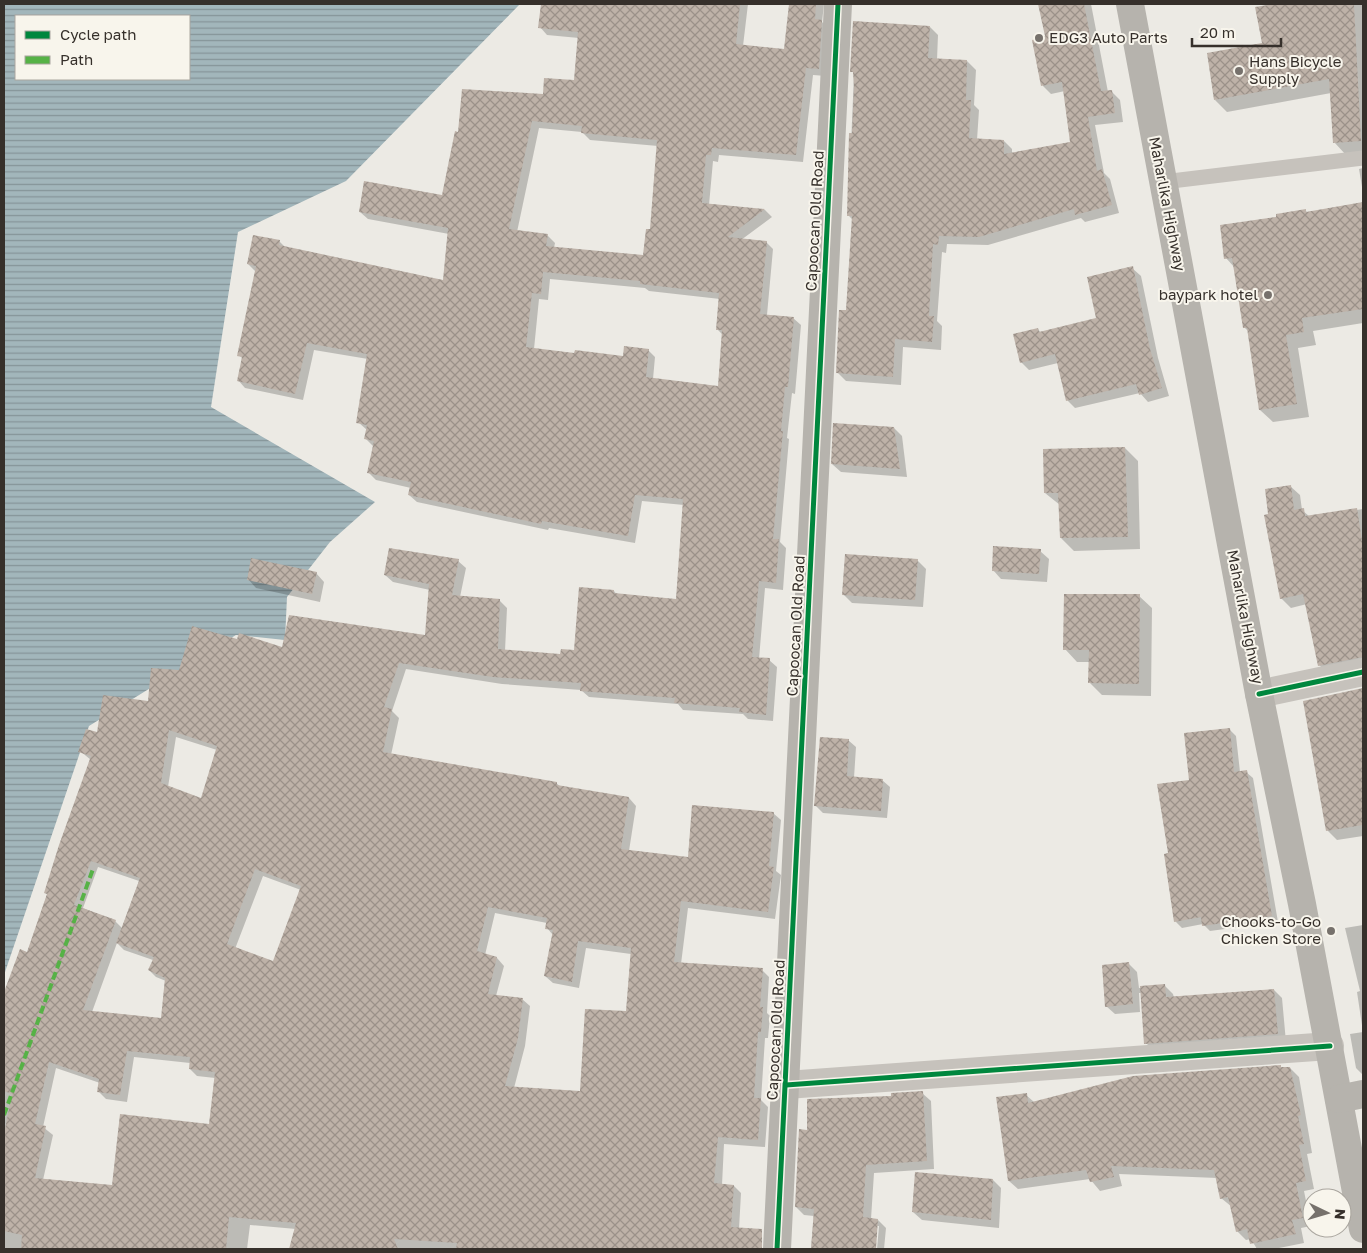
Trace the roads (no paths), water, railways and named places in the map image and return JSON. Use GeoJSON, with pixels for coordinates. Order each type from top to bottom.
{"type":"FeatureCollection","features":[{"type":"Feature","properties":{"kind":"main road","name":"Capoocan Old Road"},"geometry":{"type":"LineString","coordinates":[[777,1249],[838,4]]}},
{"type":"Feature","properties":{"kind":"main road","name":"Maharlika Highway"},"geometry":{"type":"LineString","coordinates":[[1130,4],[1259,694],[1330,1046],[1351,1097],[1363,1229]]}},
{"type":"Feature","properties":{"kind":"street"},"geometry":{"type":"LineString","coordinates":[[1259,694],[1363,672]]}},
{"type":"Feature","properties":{"kind":"street"},"geometry":{"type":"LineString","coordinates":[[786,1085],[1330,1046]]}},
{"type":"Feature","properties":{"kind":"lane"},"geometry":{"type":"LineString","coordinates":[[1163,182],[1363,158]]}},
{"type":"Feature","properties":{"kind":"place","name":"EDG3 Auto Parts"},"geometry":{"type":"Point","coordinates":[1039,38]}},
{"type":"Feature","properties":{"kind":"place","name":"Hans Bicycle Supply"},"geometry":{"type":"Point","coordinates":[1239,71]}},
{"type":"Feature","properties":{"kind":"place","name":"baypark hotel"},"geometry":{"type":"Point","coordinates":[1268,295]}},
{"type":"Feature","properties":{"kind":"place","name":"Chooks-to-Go Chicken Store"},"geometry":{"type":"Point","coordinates":[1331,931]}}]}
